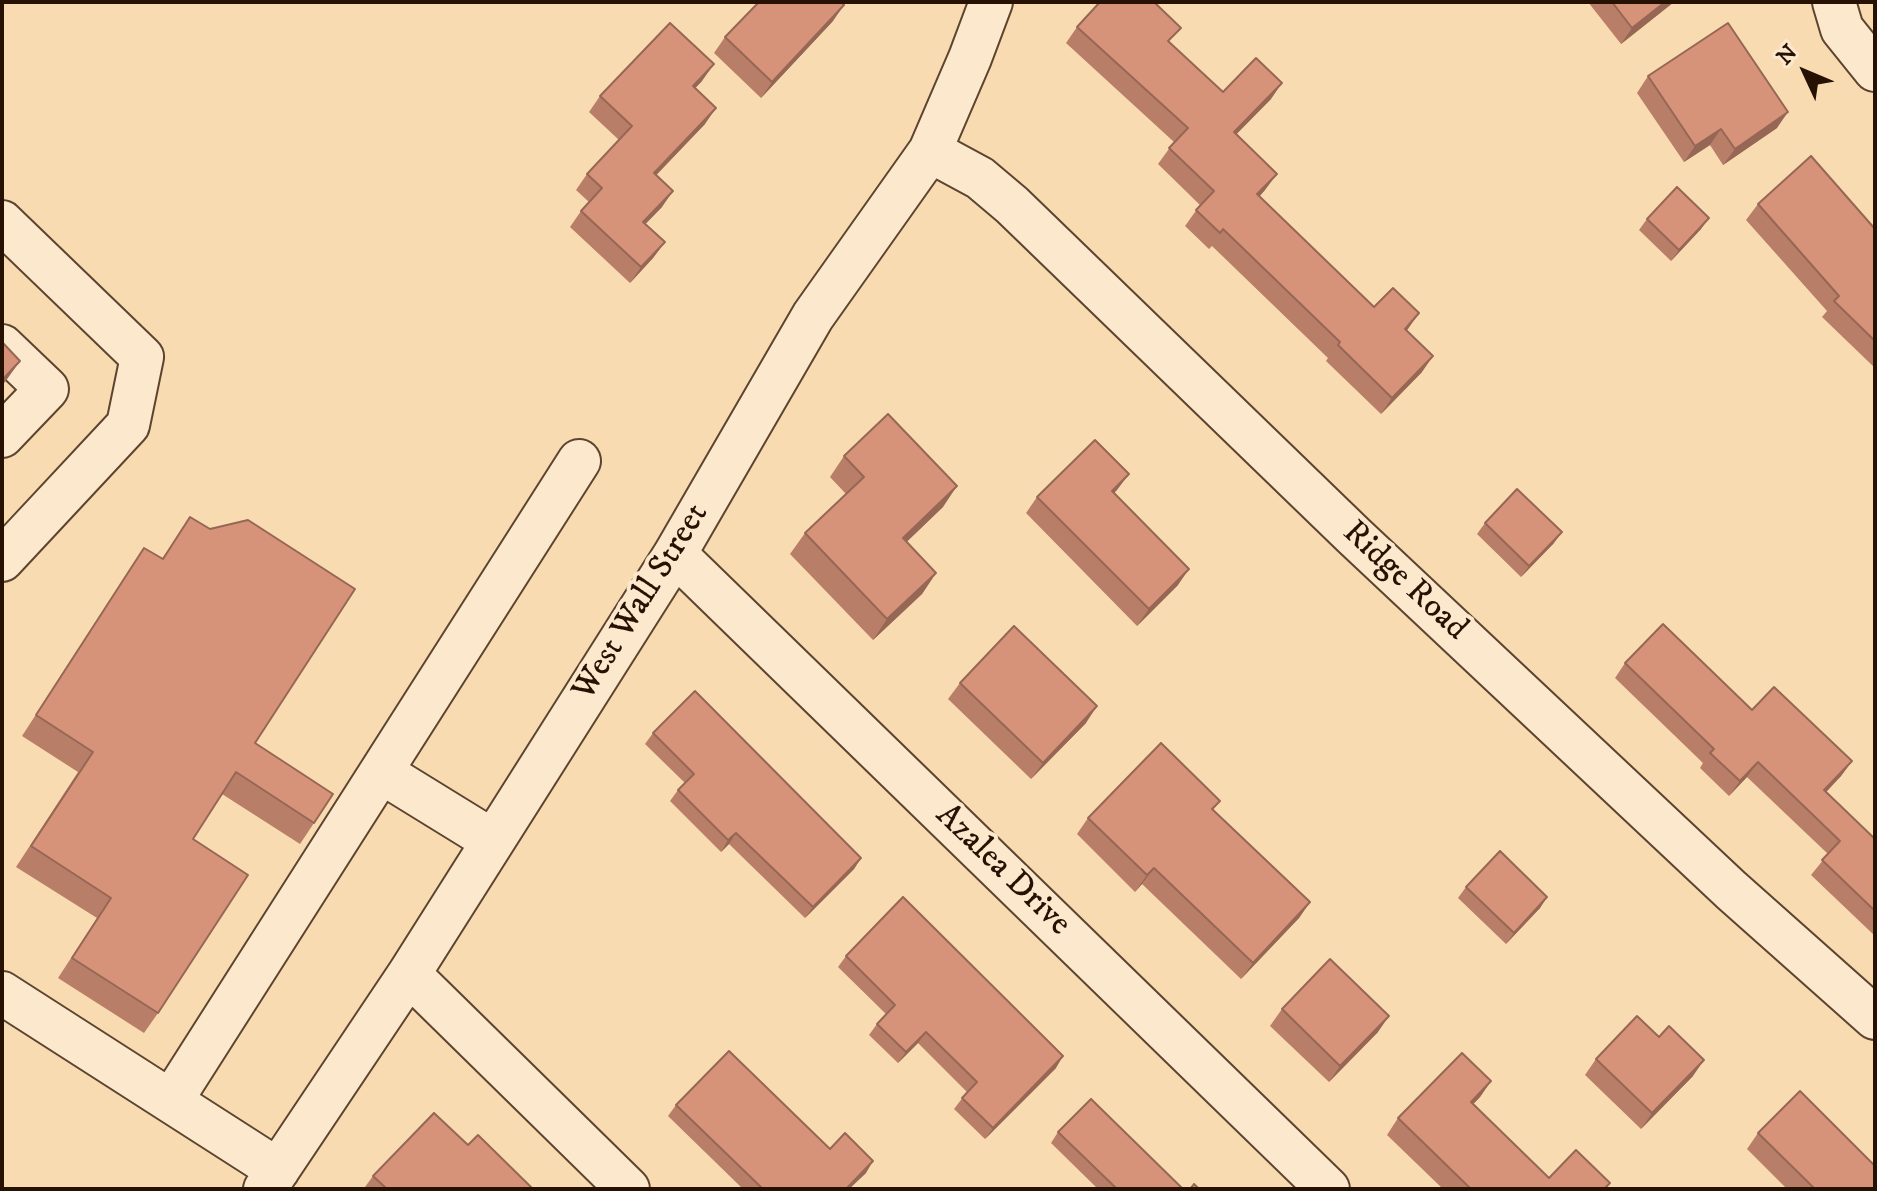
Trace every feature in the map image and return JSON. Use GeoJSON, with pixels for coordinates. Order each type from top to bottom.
{"type":"FeatureCollection","features":[{"type":"Feature","properties":{"kind":"street","name":"West Wall Street"},"geometry":{"type":"LineString","coordinates":[[271,1180],[409,974],[675,554],[813,316],[930,151],[991,2]]}},
{"type":"Feature","properties":{"kind":"street"},"geometry":{"type":"LineString","coordinates":[[1834,2],[1842,29],[1875,70]]}},
{"type":"Feature","properties":{"kind":"street","name":"Ridge Road"},"geometry":{"type":"LineString","coordinates":[[930,151],[980,178],[1012,205],[1365,546],[1731,890],[1875,1018]]}},
{"type":"Feature","properties":{"kind":"street"},"geometry":{"type":"LineString","coordinates":[[2,222],[142,357],[128,425],[2,560]]}},
{"type":"Feature","properties":{"kind":"street"},"geometry":{"type":"LineString","coordinates":[[2,346],[47,389],[2,436]]}},
{"type":"Feature","properties":{"kind":"street"},"geometry":{"type":"LineString","coordinates":[[171,1101],[579,461]]}},
{"type":"Feature","properties":{"kind":"street","name":"Azalea Drive"},"geometry":{"type":"LineString","coordinates":[[675,554],[1328,1189]]}},
{"type":"Feature","properties":{"kind":"street"},"geometry":{"type":"LineString","coordinates":[[381,772],[493,841]]}},
{"type":"Feature","properties":{"kind":"street"},"geometry":{"type":"LineString","coordinates":[[409,974],[628,1189]]}},
{"type":"Feature","properties":{"kind":"street"},"geometry":{"type":"LineString","coordinates":[[2,993],[171,1101],[271,1180]]}},
{"type":"Feature","properties":{"kind":"building"},"geometry":{"type":"Polygon","coordinates":[[[759,2],[841,2],[844,5],[772,82],[725,37],[759,2]]]}},
{"type":"Feature","properties":{"kind":"building"},"geometry":{"type":"Polygon","coordinates":[[[1100,2],[1154,2],[1181,28],[1168,41],[1223,92],[1256,58],[1282,83],[1234,132],[1277,174],[1257,194],[1374,307],[1393,288],[1419,313],[1405,329],[1433,356],[1392,398],[1338,345],[1340,342],[1223,229],[1220,233],[1196,210],[1214,191],[1169,148],[1188,128],[1077,27],[1100,2]]]}},
{"type":"Feature","properties":{"kind":"building"},"geometry":{"type":"Polygon","coordinates":[[[1612,2],[1665,2],[1632,28],[1612,2]]]}},
{"type":"Feature","properties":{"kind":"building"},"geometry":{"type":"Polygon","coordinates":[[[670,23],[714,64],[693,86],[716,108],[654,173],[673,191],[643,222],[665,242],[641,267],[581,211],[602,188],[587,174],[632,126],[600,96],[670,23]]]}},
{"type":"Feature","properties":{"kind":"building"},"geometry":{"type":"Polygon","coordinates":[[[1728,23],[1788,112],[1735,149],[1721,129],[1695,146],[1648,76],[1728,23]]]}},
{"type":"Feature","properties":{"kind":"building"},"geometry":{"type":"Polygon","coordinates":[[[1811,156],[1875,229],[1875,341],[1834,301],[1839,296],[1758,204],[1811,156]]]}},
{"type":"Feature","properties":{"kind":"building"},"geometry":{"type":"Polygon","coordinates":[[[1677,187],[1709,218],[1679,250],[1647,219],[1677,187]]]}},
{"type":"Feature","properties":{"kind":"building"},"geometry":{"type":"Polygon","coordinates":[[[2,342],[20,361],[2,380],[2,342]]]}},
{"type":"Feature","properties":{"kind":"building"},"geometry":{"type":"Polygon","coordinates":[[[888,414],[957,486],[903,538],[936,573],[887,619],[805,533],[864,477],[844,456],[888,414]]]}},
{"type":"Feature","properties":{"kind":"building"},"geometry":{"type":"Polygon","coordinates":[[[1095,440],[1129,474],[1112,491],[1189,569],[1149,609],[1037,497],[1095,440]]]}},
{"type":"Feature","properties":{"kind":"building"},"geometry":{"type":"Polygon","coordinates":[[[1517,489],[1562,532],[1529,566],[1485,523],[1517,489]]]}},
{"type":"Feature","properties":{"kind":"building"},"geometry":{"type":"Polygon","coordinates":[[[190,517],[210,529],[248,520],[355,589],[255,743],[333,794],[314,823],[236,772],[193,839],[248,875],[158,1013],[72,958],[111,898],[31,846],[93,752],[36,715],[144,548],[163,559],[190,517]]]}},
{"type":"Feature","properties":{"kind":"building"},"geometry":{"type":"Polygon","coordinates":[[[1663,624],[1752,710],[1774,687],[1852,761],[1824,790],[1875,839],[1875,911],[1822,860],[1840,841],[1758,762],[1740,781],[1710,753],[1714,749],[1625,663],[1663,624]]]}},
{"type":"Feature","properties":{"kind":"building"},"geometry":{"type":"Polygon","coordinates":[[[1014,626],[1097,706],[1043,763],[960,683],[1014,626]]]}},
{"type":"Feature","properties":{"kind":"building"},"geometry":{"type":"Polygon","coordinates":[[[695,691],[861,858],[813,907],[736,833],[728,840],[678,790],[694,774],[653,733],[695,691]]]}},
{"type":"Feature","properties":{"kind":"building"},"geometry":{"type":"Polygon","coordinates":[[[1161,743],[1220,801],[1212,809],[1310,902],[1253,963],[1154,868],[1147,875],[1088,818],[1161,743]]]}},
{"type":"Feature","properties":{"kind":"building"},"geometry":{"type":"Polygon","coordinates":[[[1500,851],[1547,897],[1514,933],[1466,887],[1500,851]]]}},
{"type":"Feature","properties":{"kind":"building"},"geometry":{"type":"Polygon","coordinates":[[[903,897],[1063,1056],[993,1128],[962,1098],[977,1082],[926,1032],[906,1052],[877,1024],[895,1005],[846,956],[903,897]]]}},
{"type":"Feature","properties":{"kind":"building"},"geometry":{"type":"Polygon","coordinates":[[[1330,959],[1389,1016],[1340,1066],[1282,1009],[1330,959]]]}},
{"type":"Feature","properties":{"kind":"building"},"geometry":{"type":"Polygon","coordinates":[[[1637,1016],[1659,1037],[1669,1026],[1704,1060],[1652,1113],[1596,1059],[1637,1016]]]}},
{"type":"Feature","properties":{"kind":"building"},"geometry":{"type":"Polygon","coordinates":[[[729,1051],[830,1149],[845,1133],[873,1161],[846,1189],[763,1189],[676,1105],[729,1051]]]}},
{"type":"Feature","properties":{"kind":"building"},"geometry":{"type":"Polygon","coordinates":[[[1462,1053],[1491,1081],[1471,1102],[1549,1178],[1576,1150],[1610,1183],[1604,1189],[1471,1189],[1398,1118],[1462,1053]]]}},
{"type":"Feature","properties":{"kind":"building"},"geometry":{"type":"Polygon","coordinates":[[[1800,1091],[1875,1166],[1875,1189],[1815,1189],[1758,1133],[1800,1091]]]}},
{"type":"Feature","properties":{"kind":"building"},"geometry":{"type":"Polygon","coordinates":[[[1091,1099],[1183,1189],[1117,1189],[1058,1132],[1091,1099]]]}},
{"type":"Feature","properties":{"kind":"building"},"geometry":{"type":"Polygon","coordinates":[[[434,1113],[468,1145],[478,1135],[533,1189],[387,1189],[373,1176],[434,1113]]]}}]}
